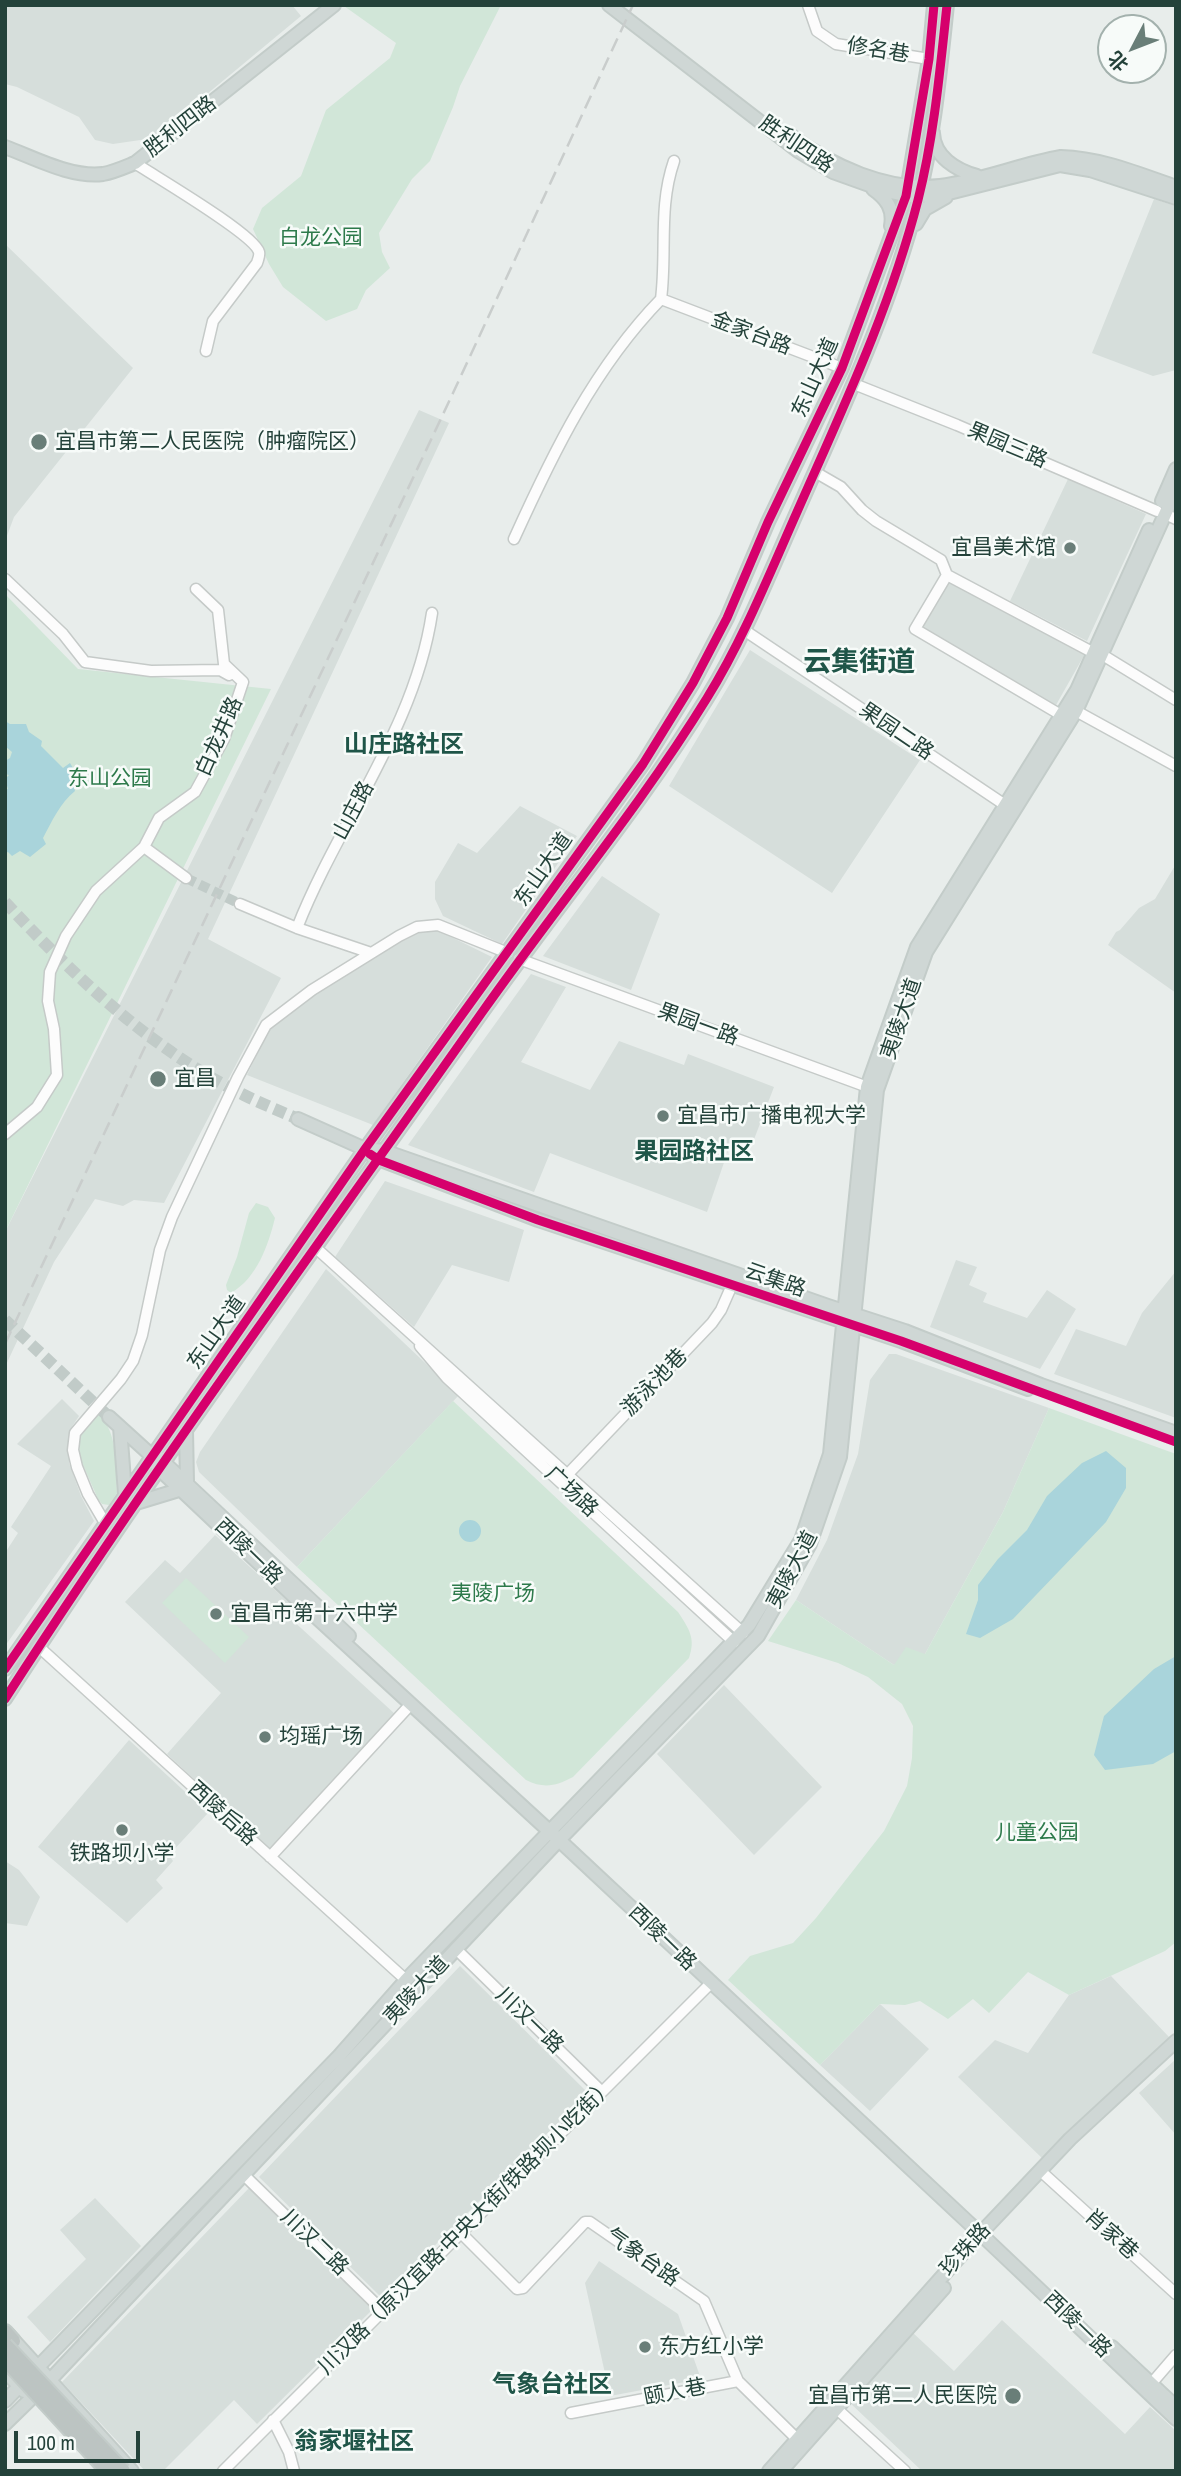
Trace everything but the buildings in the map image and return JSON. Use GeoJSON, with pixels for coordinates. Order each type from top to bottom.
{"type":"FeatureCollection","features":[{"type":"Feature","properties":{"kind":"highway"},"geometry":{"type":"LineString","coordinates":[[7,2337],[123,2471]]}},
{"type":"Feature","properties":{"kind":"highway"},"geometry":{"type":"LineString","coordinates":[[5,2359],[108,2471]]}},
{"type":"Feature","properties":{"kind":"main road","name":"胜利四路"},"geometry":{"type":"LineString","coordinates":[[5,140],[88,167],[100,168],[125,161],[157,140],[323,5]]}},
{"type":"Feature","properties":{"kind":"main road","name":"胜利四路"},"geometry":{"type":"LineString","coordinates":[[5,147],[85,173],[102,174],[135,163],[334,5]]}},
{"type":"Feature","properties":{"kind":"main road","name":"胜利四路"},"geometry":{"type":"LineString","coordinates":[[609,5],[798,151],[833,172],[941,195],[1047,159],[1074,157],[1108,164],[1176,187]]}},
{"type":"Feature","properties":{"kind":"main road","name":"胜利四路"},"geometry":{"type":"LineString","coordinates":[[622,5],[799,141],[868,180]]}},
{"type":"Feature","properties":{"kind":"main road","name":"东山大道"},"geometry":{"type":"LineString","coordinates":[[5,1699],[162,1465],[381,1156],[643,764],[693,683],[727,618],[768,522],[842,368],[881,265],[913,191],[913,156],[929,59],[934,5]]}},
{"type":"Feature","properties":{"kind":"main road","name":"东山大道"},"geometry":{"type":"LineString","coordinates":[[5,1669],[365,1149],[659,771],[709,696],[744,630],[815,472],[854,384],[893,282],[913,191],[932,124],[947,5]]}},
{"type":"Feature","properties":{"kind":"main road"},"geometry":{"type":"LineString","coordinates":[[932,124],[935,147],[955,168],[977,182]]}},
{"type":"Feature","properties":{"kind":"main road"},"geometry":{"type":"LineString","coordinates":[[868,180],[898,175],[913,156]]}},
{"type":"Feature","properties":{"kind":"main road","name":"胜利四路"},"geometry":{"type":"LineString","coordinates":[[977,182],[1060,165],[1090,170],[1176,198]]}},
{"type":"Feature","properties":{"kind":"main road"},"geometry":{"type":"LineString","coordinates":[[868,180],[890,205],[893,216],[881,265]]}},
{"type":"Feature","properties":{"kind":"main road"},"geometry":{"type":"LineString","coordinates":[[893,282],[905,257],[915,225],[925,209],[977,182]]}},
{"type":"Feature","properties":{"kind":"main road","name":"夷陵大道"},"geometry":{"type":"LineString","coordinates":[[1166,515],[1176,469]]}},
{"type":"Feature","properties":{"kind":"main road","name":"夷陵大道"},"geometry":{"type":"LineString","coordinates":[[5,2401],[339,2056],[406,1980],[758,1636],[810,1544],[840,1457],[849,1318],[872,1088],[926,952],[1077,690],[1166,515],[1176,490]]}},
{"type":"Feature","properties":{"kind":"main road","name":"夷陵大道"},"geometry":{"type":"LineString","coordinates":[[1009,807],[1076,711],[1097,653]]}},
{"type":"Feature","properties":{"kind":"main road","name":"云集路"},"geometry":{"type":"LineString","coordinates":[[298,1119],[538,1220],[733,1285],[905,1331],[1041,1385],[1176,1433]]}},
{"type":"Feature","properties":{"kind":"main road","name":"云集路"},"geometry":{"type":"LineString","coordinates":[[381,1156],[849,1318],[1176,1442]]}},
{"type":"Feature","properties":{"kind":"main road","name":"夷陵大道"},"geometry":{"type":"LineString","coordinates":[[5,2424],[51,2381],[456,1950],[557,1834],[738,1638],[801,1540],[830,1454],[849,1318]]}},
{"type":"Feature","properties":{"kind":"main road","name":"西陵一路"},"geometry":{"type":"LineString","coordinates":[[109,1417],[411,1704],[557,1834],[770,2031],[986,2234],[1176,2419]]}},
{"type":"Feature","properties":{"kind":"main road"},"geometry":{"type":"LineString","coordinates":[[120,1427],[125,1494]]}},
{"type":"Feature","properties":{"kind":"main road"},"geometry":{"type":"LineString","coordinates":[[136,1503],[184,1486],[186,1431]]}},
{"type":"Feature","properties":{"kind":"main road","name":"西陵一路"},"geometry":{"type":"LineString","coordinates":[[184,1486],[397,1681],[710,1984],[1176,2407]]}},
{"type":"Feature","properties":{"kind":"main road","name":"珍珠路"},"geometry":{"type":"LineString","coordinates":[[781,2471],[1070,2139],[1176,2040]]}},
{"type":"Feature","properties":{"kind":"main road","name":"珍珠路"},"geometry":{"type":"LineString","coordinates":[[769,2471],[986,2234],[1075,2144],[1176,2050]]}},
{"type":"Feature","properties":{"kind":"main road"},"geometry":{"type":"LineString","coordinates":[[7,2337],[39,2368],[132,2471]]}},
{"type":"Feature","properties":{"kind":"main road"},"geometry":{"type":"LineString","coordinates":[[5,2371],[100,2471]]}},
{"type":"Feature","properties":{"kind":"street","name":"修名巷"},"geometry":{"type":"LineString","coordinates":[[808,5],[817,31],[836,44],[929,59]]}},
{"type":"Feature","properties":{"kind":"street"},"geometry":{"type":"LineString","coordinates":[[514,539],[583,400],[621,344],[661,299],[663,209],[667,181],[674,161]]}},
{"type":"Feature","properties":{"kind":"street"},"geometry":{"type":"LineString","coordinates":[[135,163],[235,228],[260,255],[257,263],[213,321],[206,351]]}},
{"type":"Feature","properties":{"kind":"street","name":"金家台路"},"geometry":{"type":"LineString","coordinates":[[661,299],[842,368]]}},
{"type":"Feature","properties":{"kind":"street","name":"果园三路"},"geometry":{"type":"LineString","coordinates":[[854,384],[1166,515]]}},
{"type":"Feature","properties":{"kind":"street"},"geometry":{"type":"LineString","coordinates":[[815,472],[841,486],[862,510],[876,520],[941,560],[947,575],[1097,653],[1176,700]]}},
{"type":"Feature","properties":{"kind":"street"},"geometry":{"type":"LineString","coordinates":[[947,575],[915,629],[1061,715]]}},
{"type":"Feature","properties":{"kind":"street","name":"白龙井路"},"geometry":{"type":"LineString","coordinates":[[5,579],[63,634],[85,662],[151,671],[220,670],[243,682]]}},
{"type":"Feature","properties":{"kind":"street","name":"白龙井路"},"geometry":{"type":"LineString","coordinates":[[196,589],[218,610],[224,664],[243,682]]}},
{"type":"Feature","properties":{"kind":"street","name":"山庄路"},"geometry":{"type":"LineString","coordinates":[[298,928],[314,885],[360,801],[409,702],[428,641],[432,613]]}},
{"type":"Feature","properties":{"kind":"street","name":"果园二路"},"geometry":{"type":"LineString","coordinates":[[744,630],[1009,807]]}},
{"type":"Feature","properties":{"kind":"street","name":"白龙井路"},"geometry":{"type":"LineString","coordinates":[[5,1135],[37,1107],[57,1075],[54,1029],[48,1001],[50,972],[66,936],[96,891],[144,848],[159,818],[195,792],[224,739],[243,682]]}},
{"type":"Feature","properties":{"kind":"street"},"geometry":{"type":"LineString","coordinates":[[1076,711],[1176,766]]}},
{"type":"Feature","properties":{"kind":"street"},"geometry":{"type":"LineString","coordinates":[[144,848],[186,878]]}},
{"type":"Feature","properties":{"kind":"street"},"geometry":{"type":"LineString","coordinates":[[240,904],[298,928],[372,953]]}},
{"type":"Feature","properties":{"kind":"street","name":"果园一路"},"geometry":{"type":"LineString","coordinates":[[105,1522],[77,1467],[73,1450],[75,1433],[133,1361],[142,1335],[160,1250],[172,1217],[238,1077],[266,1025],[312,990],[372,953],[417,928],[438,925],[514,956],[872,1088]]}},
{"type":"Feature","properties":{"kind":"street","name":"广场路"},"geometry":{"type":"LineString","coordinates":[[316,1248],[568,1474],[738,1638]]}},
{"type":"Feature","properties":{"kind":"street","name":"游泳池巷"},"geometry":{"type":"LineString","coordinates":[[568,1474],[712,1323],[722,1310],[733,1285]]}},
{"type":"Feature","properties":{"kind":"street","name":"广场路"},"geometry":{"type":"LineString","coordinates":[[414,1338],[442,1373],[738,1638]]}},
{"type":"Feature","properties":{"kind":"street","name":"西陵后路"},"geometry":{"type":"LineString","coordinates":[[38,1647],[406,1980]]}},
{"type":"Feature","properties":{"kind":"street"},"geometry":{"type":"LineString","coordinates":[[5,1669],[18,1678]]}},
{"type":"Feature","properties":{"kind":"street"},"geometry":{"type":"LineString","coordinates":[[270,1857],[411,1704]]}},
{"type":"Feature","properties":{"kind":"street","name":"川汉一路"},"geometry":{"type":"LineString","coordinates":[[456,1950],[602,2092]]}},
{"type":"Feature","properties":{"kind":"street","name":"川汉路（原汉宜路·中央大街/铁路坝小吃街）"},"geometry":{"type":"LineString","coordinates":[[223,2471],[710,1984]]}},
{"type":"Feature","properties":{"kind":"street","name":"肖家巷"},"geometry":{"type":"LineString","coordinates":[[1045,2175],[1176,2294]]}},
{"type":"Feature","properties":{"kind":"street","name":"川汉二路"},"geometry":{"type":"LineString","coordinates":[[245,2176],[383,2311]]}},
{"type":"Feature","properties":{"kind":"street","name":"气象台路"},"geometry":{"type":"LineString","coordinates":[[461,2233],[517,2289],[523,2288],[585,2222],[590,2222],[704,2301],[738,2381],[797,2439]]}},
{"type":"Feature","properties":{"kind":"street"},"geometry":{"type":"LineString","coordinates":[[1151,2384],[1176,2355]]}},
{"type":"Feature","properties":{"kind":"street","name":"颐人巷"},"geometry":{"type":"LineString","coordinates":[[571,2413],[738,2381]]}},
{"type":"Feature","properties":{"kind":"street"},"geometry":{"type":"LineString","coordinates":[[836,2409],[905,2471]]}},
{"type":"Feature","properties":{"kind":"street"},"geometry":{"type":"LineString","coordinates":[[273,2420],[289,2452],[294,2471]]}},
{"type":"Feature","properties":{"kind":"shaded area"},"geometry":{"type":"Polygon","coordinates":[[[5,5],[292,5],[301,16],[154,138],[113,144],[95,140],[79,117],[17,87],[5,84],[5,5]]]}},
{"type":"Feature","properties":{"kind":"shaded area"},"geometry":{"type":"Polygon","coordinates":[[[1154,199],[1176,206],[1176,370],[1153,376],[1092,353],[1154,199]]]}},
{"type":"Feature","properties":{"kind":"shaded area","name":"宜昌市第二人民医院（肿瘤院区）"},"geometry":{"type":"Polygon","coordinates":[[[5,244],[133,368],[14,517],[5,541],[5,244]]]}},
{"type":"Feature","properties":{"kind":"shaded area"},"geometry":{"type":"Polygon","coordinates":[[[419,410],[449,423],[208,939],[281,978],[164,1203],[134,1200],[123,1206],[95,1199],[54,1262],[5,1367],[5,1232],[419,410]]]}},
{"type":"Feature","properties":{"kind":"shaded area"},"geometry":{"type":"Polygon","coordinates":[[[1068,479],[1146,514],[1087,641],[1010,601],[1068,479]]]}},
{"type":"Feature","properties":{"kind":"shaded area"},"geometry":{"type":"Polygon","coordinates":[[[948,577],[1086,652],[1056,705],[919,629],[948,577]]]}},
{"type":"Feature","properties":{"kind":"shaded area"},"geometry":{"type":"Polygon","coordinates":[[[750,650],[920,760],[832,893],[669,786],[750,650]]]}},
{"type":"Feature","properties":{"kind":"shaded area"},"geometry":{"type":"Polygon","coordinates":[[[520,806],[577,836],[502,944],[443,916],[435,899],[435,882],[458,843],[477,853],[520,806]]]}},
{"type":"Feature","properties":{"kind":"shaded area"},"geometry":{"type":"Polygon","coordinates":[[[1176,864],[1176,993],[1108,945],[1116,932],[1139,908],[1155,899],[1176,864]]]}},
{"type":"Feature","properties":{"kind":"shaded area"},"geometry":{"type":"Polygon","coordinates":[[[602,876],[660,914],[631,990],[543,956],[602,876]]]}},
{"type":"Feature","properties":{"kind":"shaded area"},"geometry":{"type":"Polygon","coordinates":[[[435,929],[492,957],[373,1125],[247,1075],[267,1034],[293,1007],[363,960],[417,932],[435,929]]]}},
{"type":"Feature","properties":{"kind":"shaded area"},"geometry":{"type":"Polygon","coordinates":[[[531,974],[566,987],[521,1062],[590,1090],[619,1041],[684,1065],[688,1054],[774,1087],[753,1142],[729,1148],[707,1212],[550,1153],[534,1192],[408,1145],[531,974]]]}},
{"type":"Feature","properties":{"kind":"shaded area"},"geometry":{"type":"Polygon","coordinates":[[[385,1181],[524,1230],[509,1282],[452,1265],[414,1327],[335,1257],[385,1181]]]}},
{"type":"Feature","properties":{"kind":"shaded area"},"geometry":{"type":"Polygon","coordinates":[[[956,1260],[977,1267],[969,1285],[987,1293],[983,1302],[1027,1318],[1047,1290],[1076,1309],[1040,1369],[930,1327],[956,1260]]]}},
{"type":"Feature","properties":{"kind":"shaded area"},"geometry":{"type":"Polygon","coordinates":[[[326,1269],[459,1395],[297,1567],[199,1472],[196,1462],[200,1452],[326,1269]]]}},
{"type":"Feature","properties":{"kind":"shaded area"},"geometry":{"type":"Polygon","coordinates":[[[1176,1271],[1176,1418],[1054,1374],[1076,1329],[1126,1346],[1142,1313],[1176,1271]]]}},
{"type":"Feature","properties":{"kind":"shaded area"},"geometry":{"type":"Polygon","coordinates":[[[889,1354],[896,1354],[1049,1408],[1003,1512],[925,1654],[894,1665],[796,1600],[827,1540],[858,1454],[870,1380],[889,1354]]]}},
{"type":"Feature","properties":{"kind":"shaded area"},"geometry":{"type":"Polygon","coordinates":[[[62,1399],[79,1416],[69,1431],[69,1463],[94,1521],[5,1646],[5,1553],[18,1533],[11,1527],[51,1466],[17,1444],[62,1399]]]}},
{"type":"Feature","properties":{"kind":"shaded area"},"geometry":{"type":"Polygon","coordinates":[[[215,1535],[297,1610],[290,1618],[395,1714],[271,1850],[167,1754],[221,1693],[125,1602],[165,1560],[180,1573],[215,1535]]]}},
{"type":"Feature","properties":{"kind":"shaded area"},"geometry":{"type":"Polygon","coordinates":[[[724,1685],[822,1787],[754,1855],[657,1754],[724,1685]]]}},
{"type":"Feature","properties":{"kind":"shaded area","name":"铁路坝小学"},"geometry":{"type":"Polygon","coordinates":[[[129,1740],[208,1813],[169,1855],[173,1861],[156,1880],[163,1888],[127,1923],[38,1847],[129,1740]]]}},
{"type":"Feature","properties":{"kind":"shaded area"},"geometry":{"type":"Polygon","coordinates":[[[5,1861],[19,1870],[40,1897],[27,1926],[5,1923],[5,1861]]]}},
{"type":"Feature","properties":{"kind":"shaded area"},"geometry":{"type":"Polygon","coordinates":[[[460,1966],[588,2093],[382,2298],[259,2177],[460,1966]]]}},
{"type":"Feature","properties":{"kind":"shaded area"},"geometry":{"type":"Polygon","coordinates":[[[1111,1976],[1169,2037],[1043,2159],[958,2077],[995,2040],[1028,2053],[1069,1995],[1111,1976]]]}},
{"type":"Feature","properties":{"kind":"shaded area"},"geometry":{"type":"Polygon","coordinates":[[[880,2004],[929,2049],[870,2111],[820,2065],[880,2004]]]}},
{"type":"Feature","properties":{"kind":"shaded area"},"geometry":{"type":"Polygon","coordinates":[[[1176,2059],[1176,2135],[1139,2093],[1176,2059]]]}},
{"type":"Feature","properties":{"kind":"shaded area"},"geometry":{"type":"Polygon","coordinates":[[[250,2187],[373,2309],[257,2424],[234,2400],[163,2471],[145,2471],[62,2382],[250,2187]]]}},
{"type":"Feature","properties":{"kind":"shaded area"},"geometry":{"type":"Polygon","coordinates":[[[95,2198],[141,2246],[50,2342],[27,2317],[86,2259],[60,2230],[95,2198]]]}},
{"type":"Feature","properties":{"kind":"shaded area","name":"东方红小学"},"geometry":{"type":"Polygon","coordinates":[[[599,2261],[678,2314],[701,2379],[610,2396],[585,2283],[599,2261]]]}},
{"type":"Feature","properties":{"kind":"shaded area","name":"宜昌市第二人民医院"},"geometry":{"type":"Polygon","coordinates":[[[1002,2320],[1125,2434],[1150,2407],[1176,2431],[1176,2471],[922,2471],[849,2402],[912,2332],[954,2371],[1002,2320]]]}},
{"type":"Feature","properties":{"kind":"green space","name":"白龙公园"},"geometry":{"type":"Polygon","coordinates":[[[501,5],[460,86],[430,161],[412,179],[379,233],[382,252],[390,268],[366,290],[357,309],[326,321],[283,287],[253,229],[262,208],[301,176],[326,110],[390,58],[396,43],[344,6],[501,5]]]}},
{"type":"Feature","properties":{"kind":"green space","name":"东山公园"},"geometry":{"type":"Polygon","coordinates":[[[5,594],[78,669],[271,689],[5,1232],[5,594]]]}},
{"type":"Feature","properties":{"kind":"green space"},"geometry":{"type":"Polygon","coordinates":[[[256,1203],[268,1207],[275,1218],[272,1229],[255,1270],[231,1293],[226,1285],[249,1213],[256,1203]]]}},
{"type":"Feature","properties":{"kind":"green space","name":"夷陵广场"},"geometry":{"type":"Polygon","coordinates":[[[453,1401],[678,1612],[690,1634],[692,1645],[689,1658],[573,1777],[561,1783],[539,1785],[526,1780],[297,1567],[453,1401]]]}},
{"type":"Feature","properties":{"kind":"green space","name":"儿童公园"},"geometry":{"type":"Polygon","coordinates":[[[1049,1408],[1176,1454],[1176,1942],[1165,1951],[1069,1995],[1028,1972],[989,2013],[973,1999],[948,2019],[920,2001],[905,2005],[880,2004],[820,2065],[728,1980],[750,1956],[793,1943],[884,1831],[907,1786],[912,1758],[913,1726],[902,1704],[868,1677],[838,1663],[768,1641],[796,1600],[894,1665],[906,1647],[925,1654],[1003,1512],[1049,1408]]]}},
{"type":"Feature","properties":{"kind":"green space"},"geometry":{"type":"Polygon","coordinates":[[[97,1413],[109,1429],[114,1450],[117,1493],[109,1505],[102,1504],[98,1499],[79,1456],[80,1435],[97,1413]]]}},
{"type":"Feature","properties":{"kind":"green space"},"geometry":{"type":"Polygon","coordinates":[[[186,1578],[249,1637],[225,1663],[162,1603],[186,1578]]]}},
{"type":"Feature","properties":{"kind":"water"},"geometry":{"type":"Polygon","coordinates":[[[5,721],[10,724],[26,724],[29,732],[42,741],[41,746],[63,768],[70,763],[73,768],[72,781],[75,791],[53,819],[43,838],[46,844],[30,857],[20,851],[12,856],[8,852],[5,853],[5,790],[8,789],[5,779],[9,775],[5,774],[5,761],[10,758],[12,752],[5,746],[5,721]]]}},
{"type":"Feature","properties":{"kind":"water"},"geometry":{"type":"Polygon","coordinates":[[[1106,1451],[1126,1468],[1126,1488],[1106,1522],[1013,1619],[980,1638],[966,1634],[978,1600],[978,1585],[998,1559],[1027,1530],[1047,1496],[1082,1463],[1106,1451]]]}},
{"type":"Feature","properties":{"kind":"water"},"geometry":{"type":"Polygon","coordinates":[[[470,1520],[478,1523],[481,1531],[478,1539],[470,1542],[462,1539],[459,1531],[462,1523],[470,1520]]]}},
{"type":"Feature","properties":{"kind":"water"},"geometry":{"type":"Polygon","coordinates":[[[1176,1656],[1176,1751],[1153,1764],[1105,1770],[1094,1755],[1104,1716],[1154,1669],[1176,1656]]]}},
{"type":"Feature","properties":{"kind":"tunnel"},"geometry":{"type":"LineString","coordinates":[[186,878],[240,904]]}},
{"type":"Feature","properties":{"kind":"tunnel"},"geometry":{"type":"LineString","coordinates":[[5,902],[87,984],[146,1034],[210,1077],[298,1119]]}},
{"type":"Feature","properties":{"kind":"tunnel"},"geometry":{"type":"LineString","coordinates":[[5,1320],[109,1417]]}},
{"type":"Feature","properties":{"kind":"railway"},"geometry":{"type":"LineString","coordinates":[[5,1344],[633,5]]}},
{"type":"Feature","properties":{"kind":"cycle path"},"geometry":{"type":"LineString","coordinates":[[5,1669],[365,1149],[643,764],[693,683],[727,618],[768,522],[842,368],[906,196],[929,59],[934,5]]}},
{"type":"Feature","properties":{"kind":"cycle path"},"geometry":{"type":"LineString","coordinates":[[5,1699],[180,1438],[511,972],[654,778],[720,676],[755,607],[831,436],[894,280],[918,200],[928,152],[947,5]]}},
{"type":"Feature","properties":{"kind":"cycle path"},"geometry":{"type":"LineString","coordinates":[[370,1154],[379,1160],[538,1220],[901,1341],[1176,1442]]}},
{"type":"Feature","properties":{"kind":"place","name":"宜昌市第二人民医院（肿瘤院区）"},"geometry":{"type":"Point","coordinates":[39,442]}},
{"type":"Feature","properties":{"kind":"place","name":"宜昌美术馆"},"geometry":{"type":"Point","coordinates":[1070,548]}},
{"type":"Feature","properties":{"kind":"place","name":"宜昌"},"geometry":{"type":"Point","coordinates":[158,1079]}},
{"type":"Feature","properties":{"kind":"place","name":"宜昌市广播电视大学"},"geometry":{"type":"Point","coordinates":[663,1116]}},
{"type":"Feature","properties":{"kind":"place","name":"宜昌市第十六中学"},"geometry":{"type":"Point","coordinates":[216,1614]}},
{"type":"Feature","properties":{"kind":"place","name":"均瑶广场"},"geometry":{"type":"Point","coordinates":[265,1737]}},
{"type":"Feature","properties":{"kind":"place","name":"铁路坝小学"},"geometry":{"type":"Point","coordinates":[122,1830]}},
{"type":"Feature","properties":{"kind":"place","name":"东方红小学"},"geometry":{"type":"Point","coordinates":[645,2347]}},
{"type":"Feature","properties":{"kind":"place","name":"宜昌市第二人民医院"},"geometry":{"type":"Point","coordinates":[1013,2396]}},
{"type":"Feature","properties":{"kind":"district","name":"云集街道"},"geometry":{"type":"Point","coordinates":[859,663]}},
{"type":"Feature","properties":{"kind":"district","name":"山庄路社区"},"geometry":{"type":"Point","coordinates":[404,746]}},
{"type":"Feature","properties":{"kind":"district","name":"果园路社区"},"geometry":{"type":"Point","coordinates":[694,1153]}},
{"type":"Feature","properties":{"kind":"district","name":"气象台社区"},"geometry":{"type":"Point","coordinates":[552,2386]}},
{"type":"Feature","properties":{"kind":"district","name":"翁家堰社区"},"geometry":{"type":"Point","coordinates":[354,2443]}}]}
